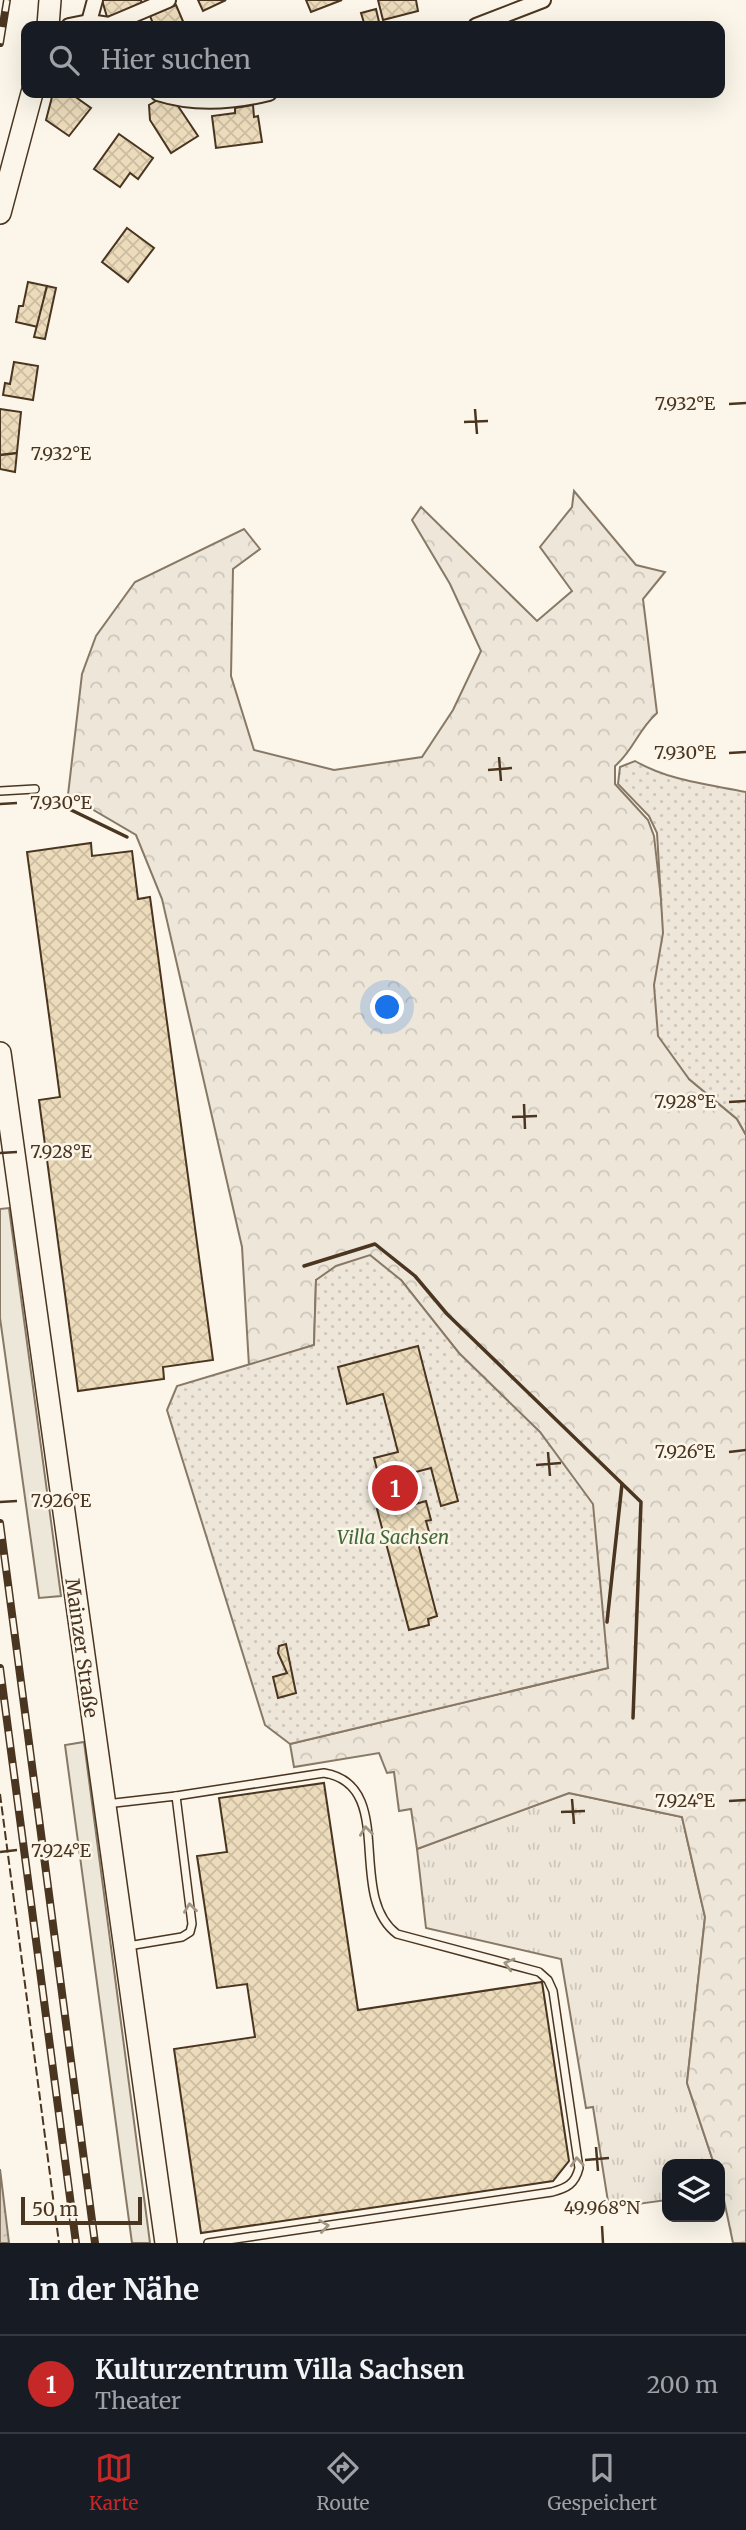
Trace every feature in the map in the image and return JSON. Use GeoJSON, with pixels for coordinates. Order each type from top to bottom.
{"type":"FeatureCollection","features":[{"type":"Feature","properties":{"kind":"main road"},"geometry":{"type":"LineString","coordinates":[[48,21],[50,0]]}},
{"type":"Feature","properties":{"kind":"main road"},"geometry":{"type":"LineString","coordinates":[[0,213],[31,98]]}},
{"type":"Feature","properties":{"kind":"main road","name":"Mainzer Straße"},"geometry":{"type":"LineString","coordinates":[[0,1053],[166,2243]]}},
{"type":"Feature","properties":{"kind":"street"},"geometry":{"type":"LineString","coordinates":[[89,21],[95,0]]}},
{"type":"Feature","properties":{"kind":"street"},"geometry":{"type":"LineString","coordinates":[[120,21],[168,0]]}},
{"type":"Feature","properties":{"kind":"street"},"geometry":{"type":"LineString","coordinates":[[489,21],[543,0]]}},
{"type":"Feature","properties":{"kind":"street"},"geometry":{"type":"LineString","coordinates":[[175,98],[207,102],[235,98]]}},
{"type":"Feature","properties":{"kind":"lane"},"geometry":{"type":"LineString","coordinates":[[0,791],[35,789]]}},
{"type":"Feature","properties":{"kind":"lane"},"geometry":{"type":"LineString","coordinates":[[104,1805],[324,1773],[337,1775],[351,1783],[359,1794],[364,1810],[375,1902],[386,1926],[397,1934],[539,1972],[548,1980],[553,1991],[579,2168],[576,2180],[566,2188],[208,2243]]}},
{"type":"Feature","properties":{"kind":"lane"},"geometry":{"type":"LineString","coordinates":[[124,1946],[182,1937],[190,1932],[192,1924],[176,1796]]}},
{"type":"Feature","properties":{"kind":"green space"},"geometry":{"type":"Polygon","coordinates":[[[574,491],[636,565],[665,572],[643,599],[657,713],[615,766],[615,784],[648,820],[654,836],[664,925],[689,1079],[737,1119],[746,1135],[746,2243],[733,2243],[725,2205],[725,2159],[712,2159],[687,2083],[705,1917],[682,1817],[569,1793],[417,1849],[411,1809],[399,1811],[394,1772],[387,1773],[379,1753],[294,1767],[290,1744],[608,1668],[459,1353],[401,1280],[316,1280],[314,1345],[249,1366],[242,1247],[162,899],[136,835],[68,795],[82,674],[96,636],[135,582],[244,529],[260,549],[233,569],[231,676],[254,750],[334,770],[422,757],[453,710],[481,651],[450,584],[412,520],[421,507],[537,621],[572,591],[540,547],[572,507],[574,491]]]}},
{"type":"Feature","properties":{"kind":"green space"},"geometry":{"type":"Polygon","coordinates":[[[635,761],[675,777],[746,792],[746,1135],[737,1119],[689,1079],[658,1036],[654,985],[663,933],[657,833],[649,816],[618,784],[620,767],[635,761]]]}},
{"type":"Feature","properties":{"kind":"green space","name":"Villa Sachsen"},"geometry":{"type":"Polygon","coordinates":[[[370,1255],[401,1280],[459,1353],[540,1432],[593,1504],[608,1668],[290,1744],[265,1725],[167,1410],[177,1386],[314,1345],[316,1280],[336,1266],[370,1255]]]}},
{"type":"Feature","properties":{"kind":"green space"},"geometry":{"type":"Polygon","coordinates":[[[569,1793],[682,1817],[705,1917],[687,2083],[712,2159],[662,2159],[662,2201],[609,2208],[593,2107],[586,2108],[561,1959],[426,1928],[417,1849],[569,1793]]]}},
{"type":"Feature","properties":{"kind":"shaded area"},"geometry":{"type":"Polygon","coordinates":[[[9,1208],[61,1596],[39,1598],[0,1318],[0,1209],[9,1208]]]}},
{"type":"Feature","properties":{"kind":"shaded area"},"geometry":{"type":"Polygon","coordinates":[[[84,1742],[150,2243],[132,2243],[65,1745],[84,1742]]]}},
{"type":"Feature","properties":{"kind":"water"},"geometry":{"type":"Polygon","coordinates":[[[0,2169],[9,2243],[0,2243],[0,2169]]]}},
{"type":"Feature","properties":{"kind":"building"},"geometry":{"type":"Polygon","coordinates":[[[102,0],[141,0],[142,6],[107,17],[102,0]]]}},
{"type":"Feature","properties":{"kind":"building"},"geometry":{"type":"Polygon","coordinates":[[[198,0],[226,0],[203,11],[198,0]]]}},
{"type":"Feature","properties":{"kind":"building"},"geometry":{"type":"Polygon","coordinates":[[[306,0],[342,0],[311,12],[306,0]]]}},
{"type":"Feature","properties":{"kind":"building"},"geometry":{"type":"Polygon","coordinates":[[[378,0],[416,0],[418,11],[383,20],[378,0]]]}},
{"type":"Feature","properties":{"kind":"building"},"geometry":{"type":"Polygon","coordinates":[[[176,5],[183,21],[152,21],[150,16],[176,5]]]}},
{"type":"Feature","properties":{"kind":"building"},"geometry":{"type":"Polygon","coordinates":[[[376,9],[379,21],[363,21],[361,13],[376,9]]]}},
{"type":"Feature","properties":{"kind":"building"},"geometry":{"type":"Polygon","coordinates":[[[52,98],[77,98],[91,108],[69,136],[46,120],[52,98]]]}},
{"type":"Feature","properties":{"kind":"building"},"geometry":{"type":"Polygon","coordinates":[[[161,98],[176,103],[198,136],[171,153],[150,120],[149,105],[161,98]]]}},
{"type":"Feature","properties":{"kind":"building"},"geometry":{"type":"Polygon","coordinates":[[[253,105],[254,117],[258,116],[262,142],[216,148],[212,116],[235,113],[235,108],[253,105]]]}},
{"type":"Feature","properties":{"kind":"building"},"geometry":{"type":"Polygon","coordinates":[[[119,134],[153,158],[138,179],[130,173],[120,187],[94,169],[119,134]]]}},
{"type":"Feature","properties":{"kind":"building"},"geometry":{"type":"Polygon","coordinates":[[[127,228],[154,248],[128,282],[102,262],[127,228]]]}},
{"type":"Feature","properties":{"kind":"building"},"geometry":{"type":"Polygon","coordinates":[[[28,282],[47,286],[38,327],[16,322],[19,306],[23,306],[28,282]]]}},
{"type":"Feature","properties":{"kind":"building"},"geometry":{"type":"Polygon","coordinates":[[[47,286],[56,288],[45,339],[34,337],[47,286]]]}},
{"type":"Feature","properties":{"kind":"building"},"geometry":{"type":"Polygon","coordinates":[[[14,362],[38,366],[33,400],[3,395],[5,383],[10,384],[14,362]]]}},
{"type":"Feature","properties":{"kind":"building"},"geometry":{"type":"Polygon","coordinates":[[[0,409],[21,412],[15,472],[0,469],[0,409]]]}},
{"type":"Feature","properties":{"kind":"building"},"geometry":{"type":"Polygon","coordinates":[[[91,843],[92,856],[132,851],[138,899],[150,897],[213,1360],[163,1367],[164,1379],[78,1391],[39,1100],[60,1097],[27,852],[91,843]]]}},
{"type":"Feature","properties":{"kind":"building"},"geometry":{"type":"Polygon","coordinates":[[[418,1346],[458,1501],[441,1506],[431,1468],[404,1475],[412,1505],[426,1501],[431,1520],[426,1521],[431,1539],[418,1543],[437,1616],[428,1619],[429,1625],[409,1630],[377,1509],[387,1507],[374,1458],[398,1452],[383,1394],[347,1404],[338,1367],[418,1346]]]}},
{"type":"Feature","properties":{"kind":"building"},"geometry":{"type":"Polygon","coordinates":[[[286,1644],[296,1693],[278,1698],[273,1677],[287,1673],[278,1653],[279,1646],[286,1644]]]}},
{"type":"Feature","properties":{"kind":"building"},"geometry":{"type":"Polygon","coordinates":[[[324,1783],[358,2010],[542,1982],[569,2161],[553,2181],[201,2233],[174,2049],[255,2037],[247,1984],[217,1988],[197,1856],[227,1852],[219,1798],[324,1783]]]}},
{"type":"Feature","properties":{"kind":"railway"},"geometry":{"type":"LineString","coordinates":[[0,43],[7,0]]}},
{"type":"Feature","properties":{"kind":"railway"},"geometry":{"type":"LineString","coordinates":[[0,1523],[95,2243]]}},
{"type":"Feature","properties":{"kind":"railway"},"geometry":{"type":"LineString","coordinates":[[0,1668],[76,2243]]}},
{"type":"Feature","properties":{"kind":"fence"},"geometry":{"type":"LineString","coordinates":[[0,1794],[59,2243]]}},
{"type":"Feature","properties":{"kind":"wall"},"geometry":{"type":"LineString","coordinates":[[65,807],[127,837]]}},
{"type":"Feature","properties":{"kind":"wall"},"geometry":{"type":"LineString","coordinates":[[304,1266],[375,1244],[415,1276],[447,1314],[641,1502],[633,1718]]}},
{"type":"Feature","properties":{"kind":"wall"},"geometry":{"type":"LineString","coordinates":[[607,1622],[622,1484]]}},
{"type":"Feature","properties":{"kind":"place","name":"Kulturzentrum Villa Sachsen"},"geometry":{"type":"Point","coordinates":[395,1488]}}]}
